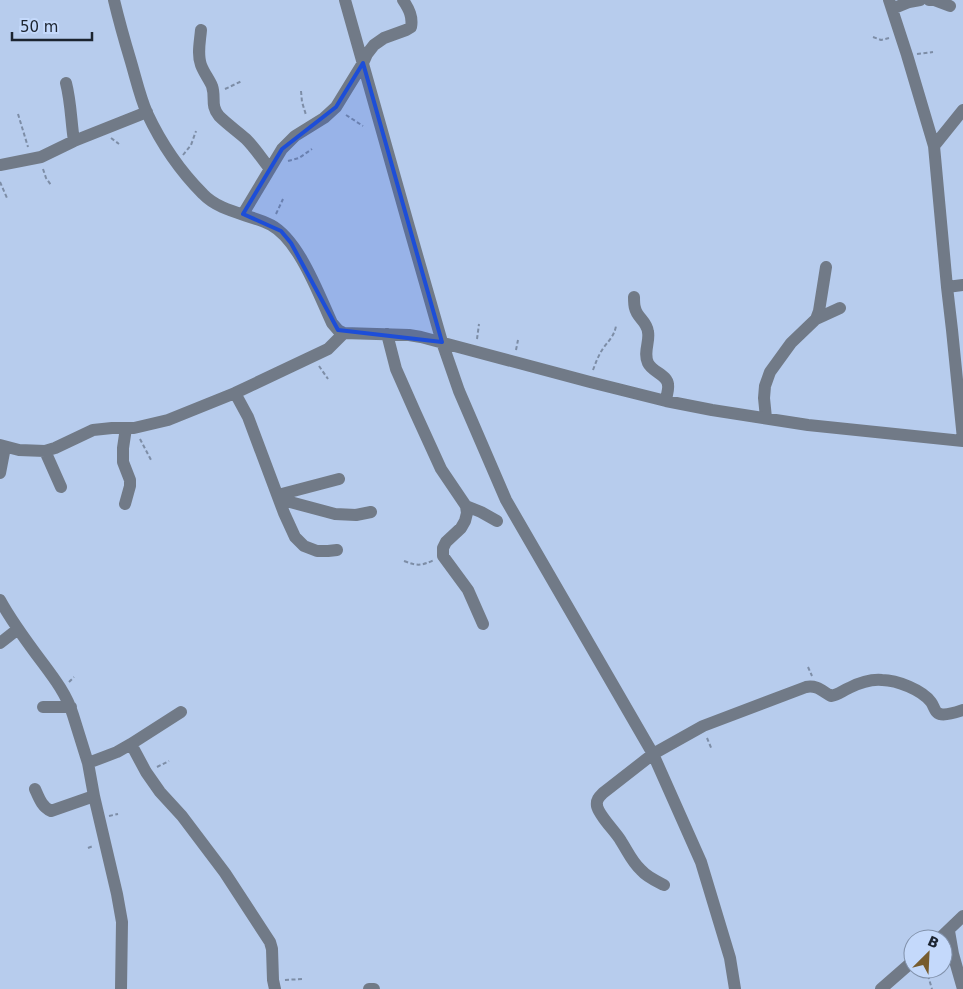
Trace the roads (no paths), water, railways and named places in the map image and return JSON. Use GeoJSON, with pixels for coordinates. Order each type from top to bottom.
{"type":"FeatureCollection","features":[{"type":"Feature","properties":{"kind":"street"},"geometry":{"type":"LineString","coordinates":[[114,0],[141,96],[163,145],[204,195],[217,205],[271,225],[281,231],[305,266],[332,323],[338,330],[344,333],[409,335],[442,342],[666,401],[808,425],[963,440],[946,287],[934,146],[890,4],[920,0]]}},
{"type":"Feature","properties":{"kind":"street"},"geometry":{"type":"LineString","coordinates":[[345,0],[408,227],[442,342],[459,391],[506,500],[653,754],[700,862],[730,958],[735,989]]}},
{"type":"Feature","properties":{"kind":"street"},"geometry":{"type":"LineString","coordinates":[[243,214],[282,149],[295,136],[324,118],[336,107],[374,45],[384,38],[411,27],[411,15],[403,0]]}},
{"type":"Feature","properties":{"kind":"street"},"geometry":{"type":"LineString","coordinates":[[929,0],[950,6]]}},
{"type":"Feature","properties":{"kind":"street"},"geometry":{"type":"LineString","coordinates":[[201,30],[199,56],[201,66],[212,86],[215,109],[220,116],[273,165]]}},
{"type":"Feature","properties":{"kind":"street"},"geometry":{"type":"LineString","coordinates":[[66,83],[71,105],[71,125],[74,142]]}},
{"type":"Feature","properties":{"kind":"street"},"geometry":{"type":"LineString","coordinates":[[934,146],[963,110]]}},
{"type":"Feature","properties":{"kind":"street"},"geometry":{"type":"LineString","coordinates":[[0,165],[36,158],[147,112]]}},
{"type":"Feature","properties":{"kind":"street"},"geometry":{"type":"LineString","coordinates":[[816,319],[826,267]]}},
{"type":"Feature","properties":{"kind":"street"},"geometry":{"type":"LineString","coordinates":[[946,287],[963,285]]}},
{"type":"Feature","properties":{"kind":"street"},"geometry":{"type":"LineString","coordinates":[[634,297],[634,308],[647,325],[649,333],[645,356],[653,370],[664,377],[667,382],[666,401]]}},
{"type":"Feature","properties":{"kind":"street"},"geometry":{"type":"LineString","coordinates":[[766,418],[765,386],[770,372],[791,343],[816,319],[840,308]]}},
{"type":"Feature","properties":{"kind":"street"},"geometry":{"type":"LineString","coordinates":[[0,473],[2,446],[19,450],[45,451],[93,430],[130,428],[168,420],[235,393],[328,349],[344,333]]}},
{"type":"Feature","properties":{"kind":"street"},"geometry":{"type":"LineString","coordinates":[[387,334],[396,369],[441,469],[466,506],[465,521],[461,528],[446,542],[443,548],[443,556],[468,590],[483,624]]}},
{"type":"Feature","properties":{"kind":"street"},"geometry":{"type":"LineString","coordinates":[[235,393],[248,417],[278,497],[296,537],[304,546],[317,551],[336,550]]}},
{"type":"Feature","properties":{"kind":"street"},"geometry":{"type":"LineString","coordinates":[[125,504],[130,480],[123,462],[123,448],[130,428]]}},
{"type":"Feature","properties":{"kind":"street"},"geometry":{"type":"LineString","coordinates":[[45,451],[61,487]]}},
{"type":"Feature","properties":{"kind":"street"},"geometry":{"type":"LineString","coordinates":[[278,497],[339,479]]}},
{"type":"Feature","properties":{"kind":"street"},"geometry":{"type":"LineString","coordinates":[[278,497],[335,514],[356,515],[371,512]]}},
{"type":"Feature","properties":{"kind":"street"},"geometry":{"type":"LineString","coordinates":[[466,506],[497,521]]}},
{"type":"Feature","properties":{"kind":"street"},"geometry":{"type":"LineString","coordinates":[[0,600],[18,629],[61,688],[71,707],[88,763],[104,840],[111,863],[122,922],[121,989]]}},
{"type":"Feature","properties":{"kind":"street"},"geometry":{"type":"LineString","coordinates":[[0,643],[18,629]]}},
{"type":"Feature","properties":{"kind":"street"},"geometry":{"type":"LineString","coordinates":[[664,885],[642,872],[599,811],[597,805],[598,798],[603,792],[653,754],[703,726],[812,686],[831,696],[866,681],[882,680],[897,682],[923,695],[930,701],[936,712],[940,714],[944,715],[963,710]]}},
{"type":"Feature","properties":{"kind":"street"},"geometry":{"type":"LineString","coordinates":[[43,707],[71,707]]}},
{"type":"Feature","properties":{"kind":"street"},"geometry":{"type":"LineString","coordinates":[[88,763],[132,744],[181,712]]}},
{"type":"Feature","properties":{"kind":"street"},"geometry":{"type":"LineString","coordinates":[[132,744],[146,772],[215,859],[244,900],[270,942],[273,956],[274,984]]}},
{"type":"Feature","properties":{"kind":"street"},"geometry":{"type":"LineString","coordinates":[[36,789],[45,808],[52,811],[94,796]]}},
{"type":"Feature","properties":{"kind":"street"},"geometry":{"type":"LineString","coordinates":[[950,929],[963,916]]}},
{"type":"Feature","properties":{"kind":"street"},"geometry":{"type":"LineString","coordinates":[[953,954],[963,989]]}},
{"type":"Feature","properties":{"kind":"street"},"geometry":{"type":"LineString","coordinates":[[881,989],[903,970]]}},
{"type":"Feature","properties":{"kind":"street"},"geometry":{"type":"LineString","coordinates":[[369,989],[374,989]]}}]}
